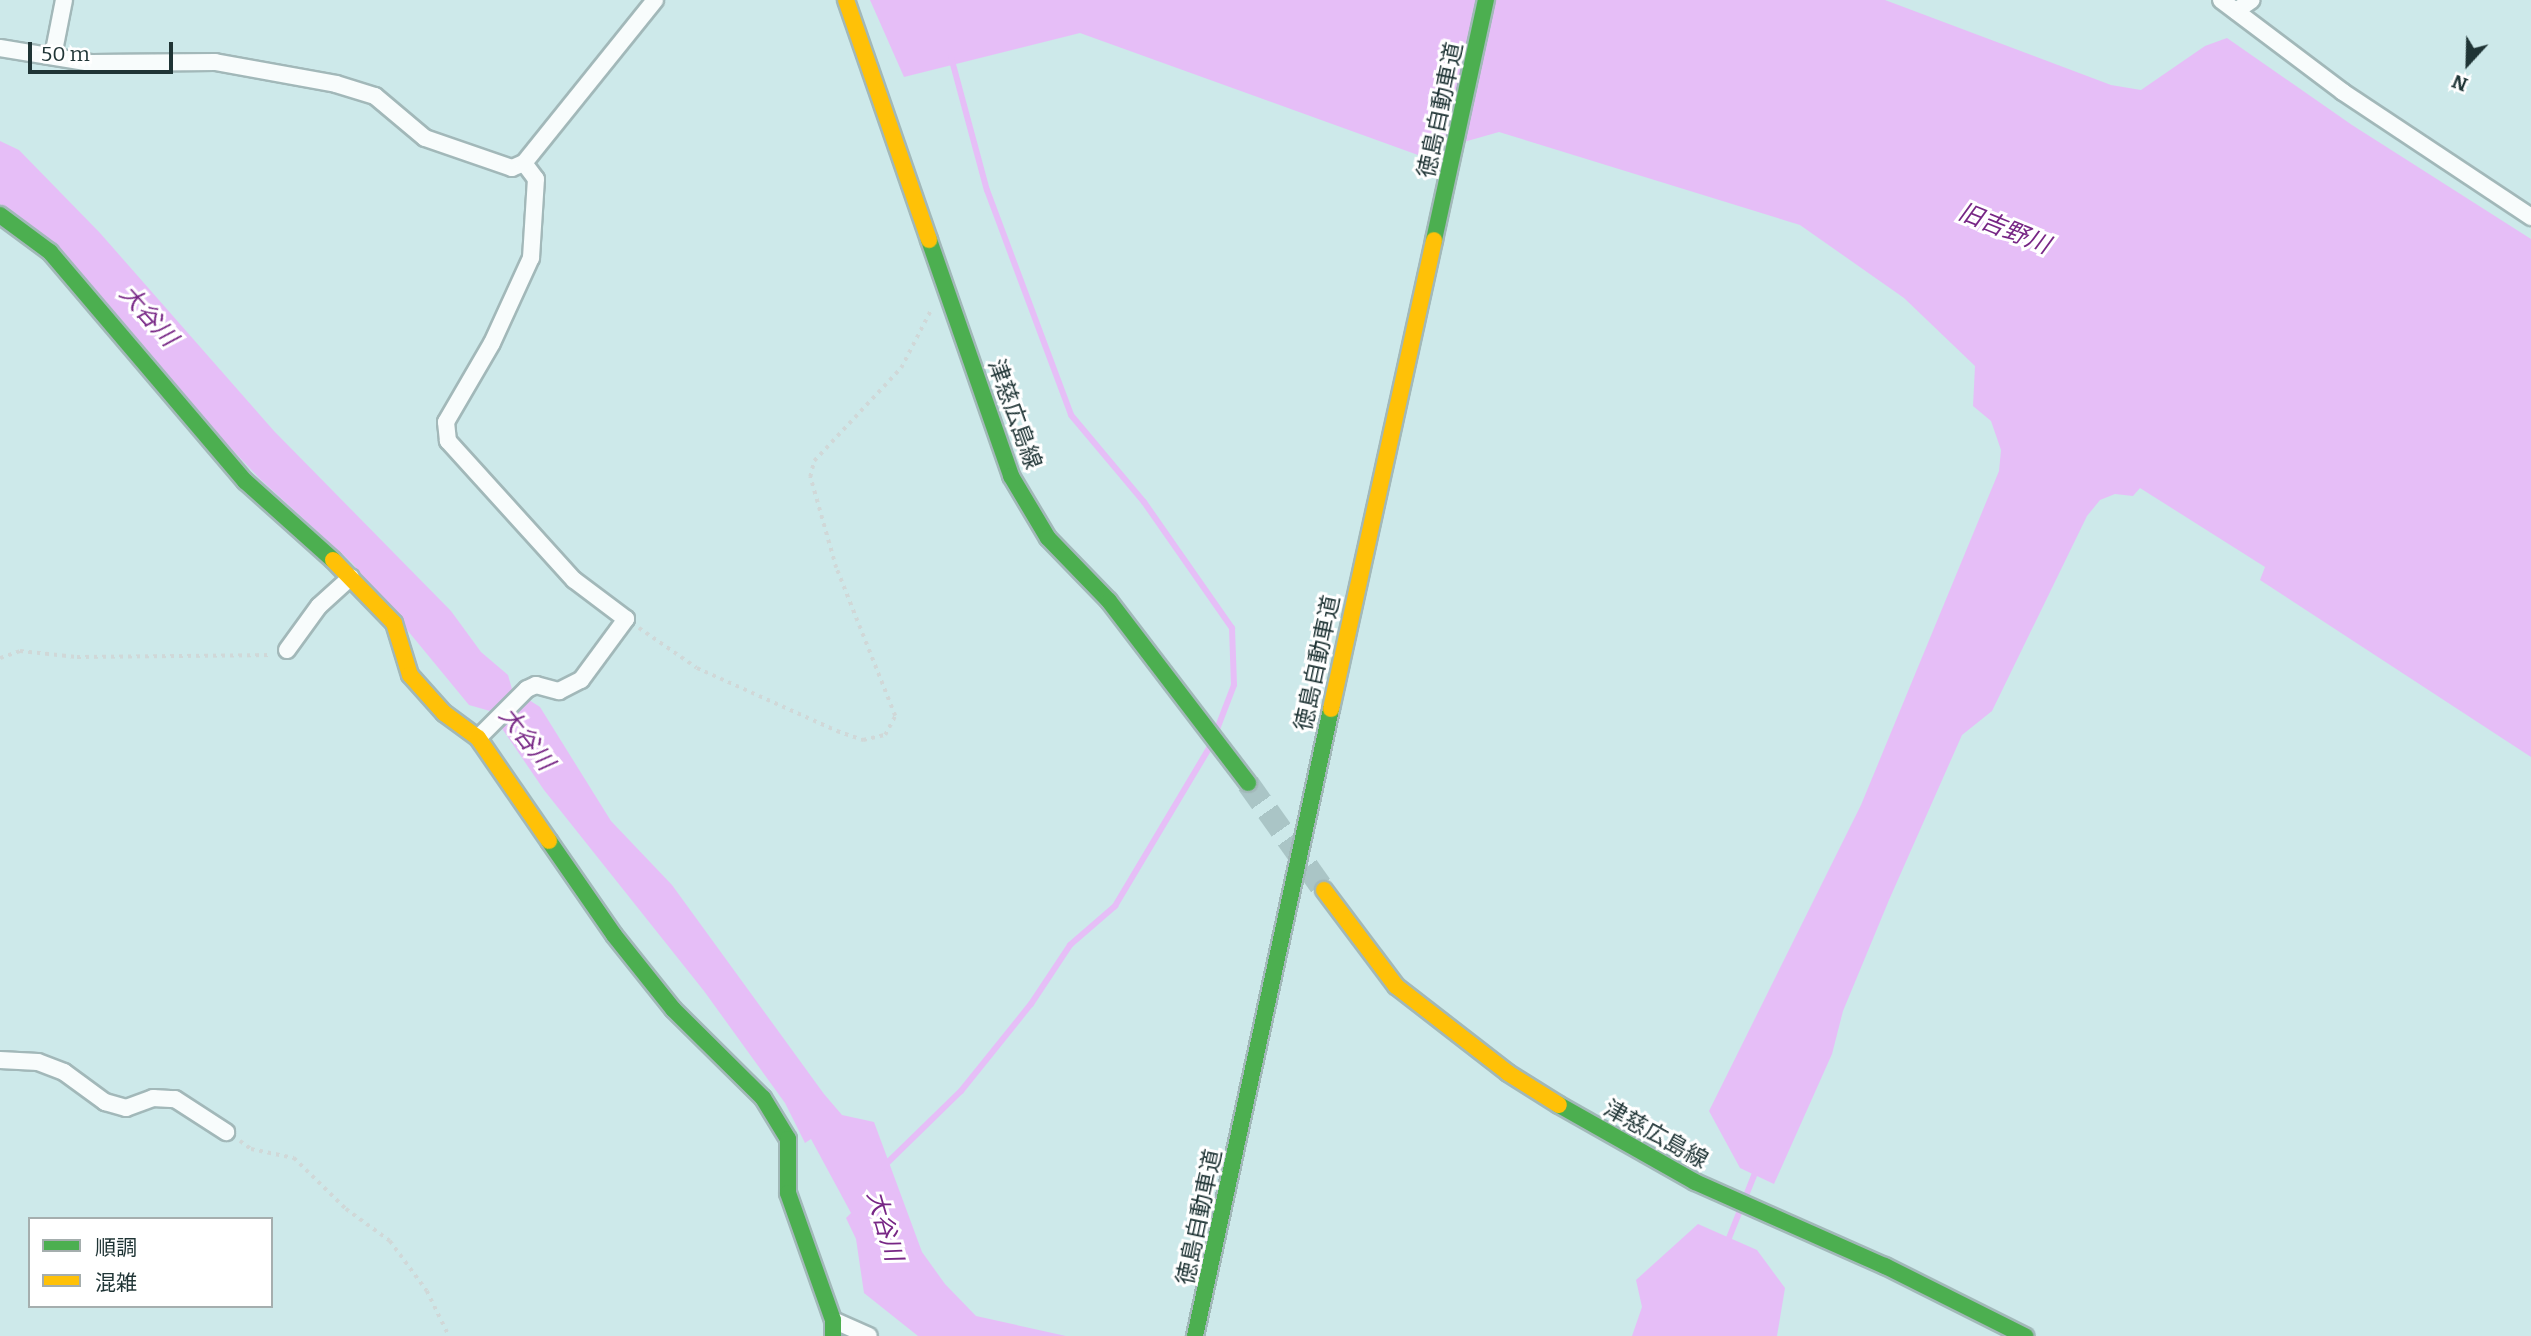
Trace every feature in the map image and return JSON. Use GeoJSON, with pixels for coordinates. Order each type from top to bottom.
{"type":"FeatureCollection","features":[{"type":"Feature","properties":{"kind":"main road","name":"津慈広島線"},"geometry":{"type":"LineString","coordinates":[[846,0],[1012,476],[1048,538],[1109,601],[1248,783]]}},
{"type":"Feature","properties":{"kind":"main road","name":"徳島自動車道"},"geometry":{"type":"LineString","coordinates":[[1195,1336],[1350,615],[1435,246],[1486,0]]}},
{"type":"Feature","properties":{"kind":"main road"},"geometry":{"type":"LineString","coordinates":[[0,215],[50,253],[245,481],[351,577],[394,623],[410,676],[444,713],[478,738],[614,935],[673,1009],[770,1108],[788,1139],[788,1192],[833,1328]]}},
{"type":"Feature","properties":{"kind":"main road","name":"津慈広島線"},"geometry":{"type":"LineString","coordinates":[[1324,890],[1406,994],[1508,1073],[1609,1136],[1695,1182],[1885,1266],[2025,1336]]}},
{"type":"Feature","properties":{"kind":"street"},"geometry":{"type":"LineString","coordinates":[[53,56],[64,0]]}},
{"type":"Feature","properties":{"kind":"street"},"geometry":{"type":"LineString","coordinates":[[0,48],[92,63],[215,62],[335,84],[375,96],[425,138],[453,150],[512,168],[524,163],[549,126],[655,0]]}},
{"type":"Feature","properties":{"kind":"street"},"geometry":{"type":"LineString","coordinates":[[2221,0],[2343,92],[2531,218]]}},
{"type":"Feature","properties":{"kind":"street"},"geometry":{"type":"LineString","coordinates":[[2236,11],[2252,0]]}},
{"type":"Feature","properties":{"kind":"street"},"geometry":{"type":"LineString","coordinates":[[478,738],[527,688],[536,685],[559,691],[581,680],[626,619],[574,580],[448,441],[446,422],[492,343],[531,258],[536,178],[524,163]]}},
{"type":"Feature","properties":{"kind":"street"},"geometry":{"type":"LineString","coordinates":[[287,650],[319,607],[351,577]]}},
{"type":"Feature","properties":{"kind":"street"},"geometry":{"type":"LineString","coordinates":[[0,1060],[38,1062],[64,1072],[105,1101],[126,1108],[153,1098],[175,1099],[226,1132]]}},
{"type":"Feature","properties":{"kind":"street"},"geometry":{"type":"LineString","coordinates":[[833,1328],[869,1336]]}},
{"type":"Feature","properties":{"kind":"path"},"geometry":{"type":"LineString","coordinates":[[626,619],[697,668],[863,740],[885,735],[895,716],[836,568],[810,477],[814,461],[901,368],[944,283]]}},
{"type":"Feature","properties":{"kind":"path"},"geometry":{"type":"LineString","coordinates":[[0,658],[20,651],[77,657],[240,658],[287,650]]}},
{"type":"Feature","properties":{"kind":"path"},"geometry":{"type":"LineString","coordinates":[[226,1132],[251,1149],[294,1158],[346,1209],[390,1241],[427,1291],[449,1336]]}},
{"type":"Feature","properties":{"kind":"water","name":"旧吉野川"},"geometry":{"type":"Polygon","coordinates":[[[870,0],[1885,0],[2111,85],[2141,90],[2205,46],[2227,38],[2352,125],[2531,239],[2531,757],[2260,580],[2265,567],[2140,488],[2133,496],[2115,494],[2100,500],[2087,516],[1992,711],[1962,735],[1889,900],[1843,1011],[1832,1054],[1774,1184],[1740,1168],[1709,1111],[1861,805],[1999,471],[2001,450],[1991,421],[1973,406],[1975,366],[1904,298],[1800,225],[1499,132],[1418,155],[1080,33],[904,77],[870,0]]]}},
{"type":"Feature","properties":{"kind":"water","name":"大谷川"},"geometry":{"type":"Polygon","coordinates":[[[0,141],[19,150],[100,233],[274,431],[451,611],[481,652],[508,675],[512,689],[540,707],[611,821],[672,885],[824,1094],[842,1115],[874,1122],[922,1252],[945,1284],[976,1316],[1066,1336],[918,1336],[864,1293],[856,1239],[846,1218],[851,1213],[811,1139],[805,1143],[785,1103],[704,991],[544,790],[490,711],[469,705],[352,563],[261,480],[0,204],[0,141]]]}},
{"type":"Feature","properties":{"kind":"water"},"geometry":{"type":"Polygon","coordinates":[[[1698,1224],[1757,1250],[1785,1288],[1777,1336],[1632,1336],[1642,1307],[1636,1280],[1698,1224]]]}},
{"type":"Feature","properties":{"kind":"waterway"},"geometry":{"type":"LineString","coordinates":[[951,57],[987,190],[1071,415],[1144,502],[1232,628],[1234,685],[1216,732]]}},
{"type":"Feature","properties":{"kind":"waterway"},"geometry":{"type":"LineString","coordinates":[[883,1167],[961,1091],[1031,1004],[1070,945],[1115,906],[1211,745]]}},
{"type":"Feature","properties":{"kind":"waterway"},"geometry":{"type":"LineString","coordinates":[[1727,1243],[1757,1168]]}},
{"type":"Feature","properties":{"kind":"tunnel"},"geometry":{"type":"LineString","coordinates":[[1248,783],[1324,890]]}},
{"type":"Feature","properties":{"kind":"traffic: fast"},"geometry":{"type":"LineString","coordinates":[[1434,240],[1486,0]]}},
{"type":"Feature","properties":{"kind":"traffic: fast"},"geometry":{"type":"LineString","coordinates":[[0,215],[50,252],[245,481],[333,560]]}},
{"type":"Feature","properties":{"kind":"traffic: fast"},"geometry":{"type":"LineString","coordinates":[[929,240],[1011,476],[1048,538],[1109,601],[1248,783]]}},
{"type":"Feature","properties":{"kind":"traffic: fast"},"geometry":{"type":"LineString","coordinates":[[1195,1336],[1331,709]]}},
{"type":"Feature","properties":{"kind":"traffic: fast"},"geometry":{"type":"LineString","coordinates":[[549,841],[614,935],[673,1009],[763,1098],[788,1139],[788,1193],[833,1320],[833,1336]]}},
{"type":"Feature","properties":{"kind":"traffic: fast"},"geometry":{"type":"LineString","coordinates":[[1559,1105],[1695,1182],[1885,1266],[2025,1336]]}},
{"type":"Feature","properties":{"kind":"traffic: slow"},"geometry":{"type":"LineString","coordinates":[[846,0],[929,240]]}},
{"type":"Feature","properties":{"kind":"traffic: slow"},"geometry":{"type":"LineString","coordinates":[[1331,709],[1434,240]]}},
{"type":"Feature","properties":{"kind":"traffic: slow"},"geometry":{"type":"LineString","coordinates":[[333,560],[394,623],[410,675],[444,713],[478,738],[549,841]]}},
{"type":"Feature","properties":{"kind":"traffic: slow"},"geometry":{"type":"LineString","coordinates":[[1324,890],[1396,986],[1508,1073],[1559,1105]]}}]}
